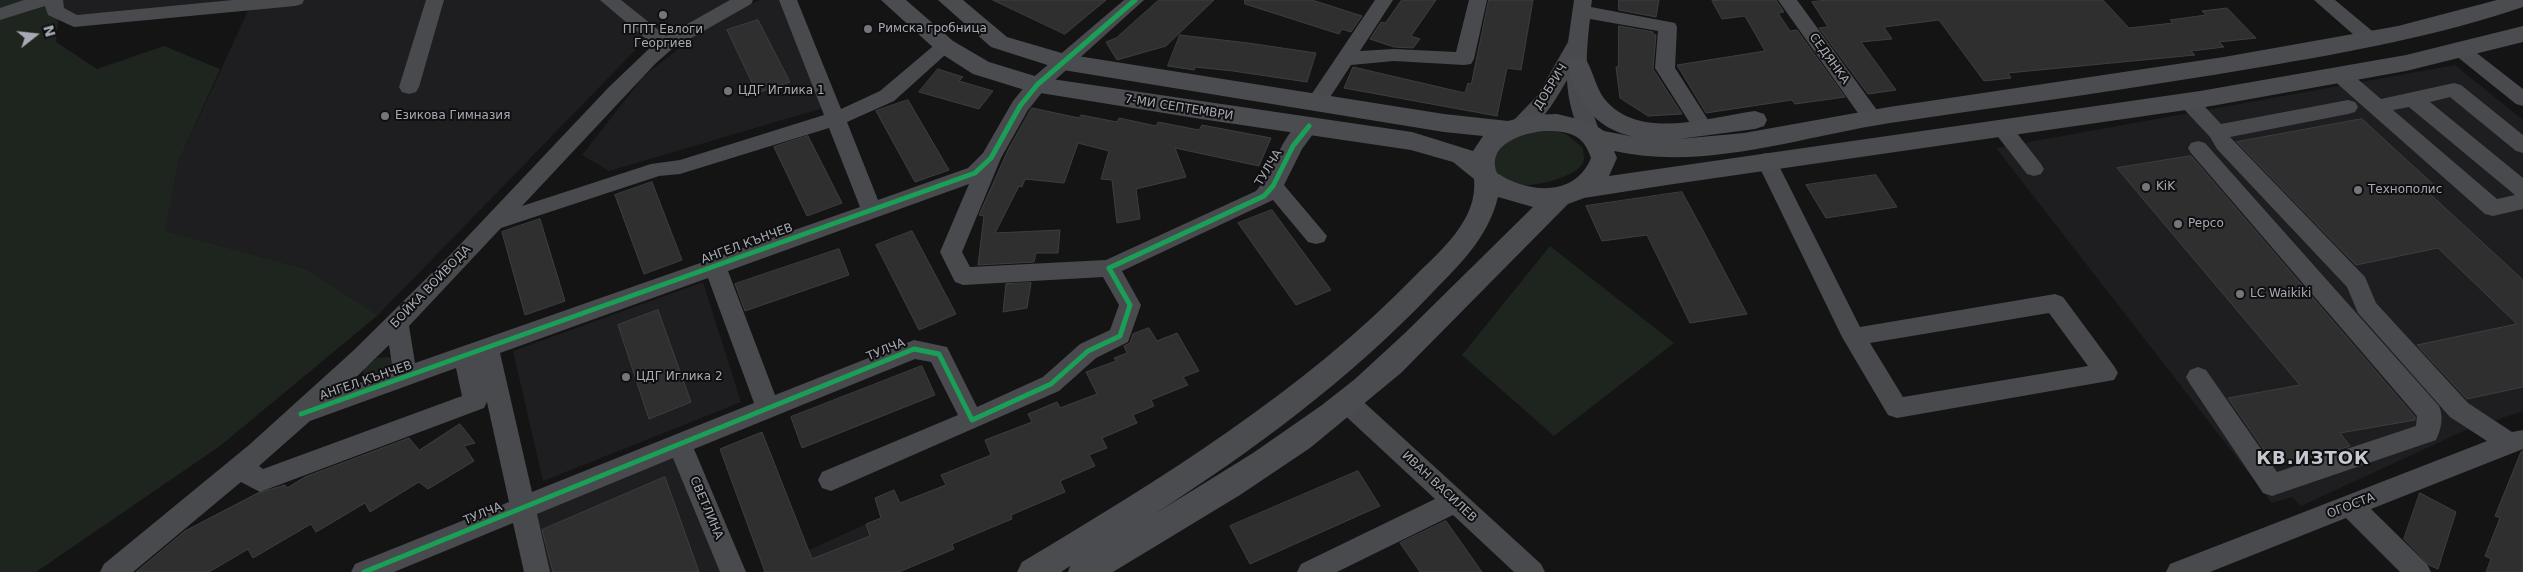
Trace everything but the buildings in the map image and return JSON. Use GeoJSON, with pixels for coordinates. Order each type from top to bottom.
{"type":"FeatureCollection","features":[{"type":"Feature","properties":{"kind":"main road","name":"7-МИ СЕПТЕМВРИ"},"geometry":{"type":"LineString","coordinates":[[892,0],[945,46],[981,68],[1037,85],[1412,140],[1437,146],[1462,156],[1485,175]]}},
{"type":"Feature","properties":{"kind":"main road"},"geometry":{"type":"LineString","coordinates":[[949,0],[999,42],[1063,62],[1459,126],[1514,129],[1562,123],[1573,125],[1593,136],[1629,146],[1655,148],[1702,146],[1872,118],[2163,76],[2432,26],[2520,0]]}},
{"type":"Feature","properties":{"kind":"main road"},"geometry":{"type":"LineString","coordinates":[[1485,175],[1506,192],[1518,196],[1545,198],[1659,175],[2188,101],[2462,51],[2523,34]]}},
{"type":"Feature","properties":{"kind":"main road"},"geometry":{"type":"LineString","coordinates":[[1577,53],[1600,110],[1623,125],[1652,132],[1773,118],[1872,118]]}},
{"type":"Feature","properties":{"kind":"main road"},"geometry":{"type":"LineString","coordinates":[[2163,76],[2188,101]]}},
{"type":"Feature","properties":{"kind":"main road"},"geometry":{"type":"LineString","coordinates":[[1033,572],[1226,450],[1337,365],[1387,320],[1448,259],[1475,227],[1482,212],[1485,175],[1482,161],[1485,151],[1498,137],[1514,129]]}},
{"type":"Feature","properties":{"kind":"main road"},"geometry":{"type":"LineString","coordinates":[[1084,572],[1254,468],[1347,402],[1569,193],[1598,176],[1604,158],[1593,136]]}},
{"type":"Feature","properties":{"kind":"main road"},"geometry":{"type":"LineString","coordinates":[[1347,402],[1352,375],[1366,348],[1387,320]]}},
{"type":"Feature","properties":{"kind":"main road"},"geometry":{"type":"LineString","coordinates":[[1290,402],[1326,397],[1347,402]]}},
{"type":"Feature","properties":{"kind":"street"},"geometry":{"type":"LineString","coordinates":[[0,14],[44,0]]}},
{"type":"Feature","properties":{"kind":"street"},"geometry":{"type":"LineString","coordinates":[[54,0],[55,12],[74,21],[295,0]]}},
{"type":"Feature","properties":{"kind":"street"},"geometry":{"type":"LineString","coordinates":[[410,87],[435,0]]}},
{"type":"Feature","properties":{"kind":"street"},"geometry":{"type":"LineString","coordinates":[[608,0],[665,45]]}},
{"type":"Feature","properties":{"kind":"street","name":"БОЙКА ВОЙВОДА"},"geometry":{"type":"LineString","coordinates":[[112,572],[240,467],[301,414],[396,324],[630,77],[665,45],[744,0]]}},
{"type":"Feature","properties":{"kind":"street"},"geometry":{"type":"LineString","coordinates":[[788,0],[871,209]]}},
{"type":"Feature","properties":{"kind":"street"},"geometry":{"type":"LineString","coordinates":[[1316,103],[1384,0]]}},
{"type":"Feature","properties":{"kind":"street"},"geometry":{"type":"LineString","coordinates":[[1344,59],[1394,55],[1464,59],[1478,0]]}},
{"type":"Feature","properties":{"kind":"street","name":"СЕДЯНКА"},"geometry":{"type":"LineString","coordinates":[[1787,0],[1872,118]]}},
{"type":"Feature","properties":{"kind":"street"},"geometry":{"type":"LineString","coordinates":[[2323,0],[2370,39]]}},
{"type":"Feature","properties":{"kind":"street","name":"АНГЕЛ КЪНЧЕВ"},"geometry":{"type":"LineString","coordinates":[[1109,268],[963,276],[951,252],[991,158],[1020,106],[1037,85],[1127,3]]}},
{"type":"Feature","properties":{"kind":"street"},"geometry":{"type":"LineString","coordinates":[[1582,6],[1668,27],[1665,68],[1702,126]]}},
{"type":"Feature","properties":{"kind":"street","name":"ДОБРИЧ"},"geometry":{"type":"LineString","coordinates":[[1582,6],[1577,53],[1578,101],[1593,136]]}},
{"type":"Feature","properties":{"kind":"street"},"geometry":{"type":"LineString","coordinates":[[493,223],[658,169],[680,167],[835,119],[886,96],[945,46]]}},
{"type":"Feature","properties":{"kind":"street"},"geometry":{"type":"LineString","coordinates":[[2462,51],[2523,99]]}},
{"type":"Feature","properties":{"kind":"street","name":"ДОБРИЧ"},"geometry":{"type":"LineString","coordinates":[[1514,129],[1535,113],[1577,53]]}},
{"type":"Feature","properties":{"kind":"street"},"geometry":{"type":"LineString","coordinates":[[2339,74],[2493,208],[2523,201]]}},
{"type":"Feature","properties":{"kind":"street"},"geometry":{"type":"LineString","coordinates":[[2376,107],[2454,90],[2523,146]]}},
{"type":"Feature","properties":{"kind":"street"},"geometry":{"type":"LineString","coordinates":[[2413,99],[2523,190]]}},
{"type":"Feature","properties":{"kind":"street"},"geometry":{"type":"LineString","coordinates":[[2188,101],[2217,132],[2224,144],[2357,283],[2366,307],[2459,410],[2516,440]]}},
{"type":"Feature","properties":{"kind":"street"},"geometry":{"type":"LineString","coordinates":[[2217,132],[2348,107]]}},
{"type":"Feature","properties":{"kind":"street","name":"ТУЛЧА"},"geometry":{"type":"LineString","coordinates":[[1109,268],[1264,196],[1273,186],[1293,146],[1309,126]]}},
{"type":"Feature","properties":{"kind":"street"},"geometry":{"type":"LineString","coordinates":[[2002,128],[2034,169]]}},
{"type":"Feature","properties":{"kind":"street"},"geometry":{"type":"LineString","coordinates":[[2198,148],[2430,413],[2427,433],[2272,485],[2198,377]]}},
{"type":"Feature","properties":{"kind":"street","name":"АНГЕЛ КЪНЧЕВ"},"geometry":{"type":"LineString","coordinates":[[301,414],[476,353],[969,175],[991,158]]}},
{"type":"Feature","properties":{"kind":"street"},"geometry":{"type":"LineString","coordinates":[[1766,160],[1854,337],[1897,408],[2106,373],[2055,303],[1854,337]]}},
{"type":"Feature","properties":{"kind":"street"},"geometry":{"type":"LineString","coordinates":[[1273,186],[1316,236]]}},
{"type":"Feature","properties":{"kind":"street"},"geometry":{"type":"LineString","coordinates":[[715,266],[768,409]]}},
{"type":"Feature","properties":{"kind":"street"},"geometry":{"type":"LineString","coordinates":[[831,480],[1051,384],[1088,351],[1120,336],[1130,305],[1109,268]]}},
{"type":"Feature","properties":{"kind":"street"},"geometry":{"type":"LineString","coordinates":[[396,324],[406,378]]}},
{"type":"Feature","properties":{"kind":"street","name":"ТУЛЧА"},"geometry":{"type":"LineString","coordinates":[[373,570],[914,350],[939,354],[972,420]]}},
{"type":"Feature","properties":{"kind":"street"},"geometry":{"type":"LineString","coordinates":[[240,467],[260,481],[475,401],[476,353]]}},
{"type":"Feature","properties":{"kind":"street"},"geometry":{"type":"LineString","coordinates":[[476,353],[524,509],[537,572]]}},
{"type":"Feature","properties":{"kind":"street","name":"ИВАН ВАСИЛЕВ"},"geometry":{"type":"LineString","coordinates":[[1347,402],[1532,572]]}},
{"type":"Feature","properties":{"kind":"street","name":"ОГОСТА"},"geometry":{"type":"LineString","coordinates":[[2179,572],[2516,440]]}},
{"type":"Feature","properties":{"kind":"street","name":"СВЕТЛИНА"},"geometry":{"type":"LineString","coordinates":[[680,445],[733,572]]}},
{"type":"Feature","properties":{"kind":"street"},"geometry":{"type":"LineString","coordinates":[[1310,572],[1456,502]]}},
{"type":"Feature","properties":{"kind":"street"},"geometry":{"type":"LineString","coordinates":[[2350,506],[2418,572]]}},
{"type":"Feature","properties":{"kind":"shaded area"},"geometry":{"type":"Polygon","coordinates":[[[0,0],[60,0],[56,42],[97,69],[164,46],[220,69],[178,163],[165,231],[306,269],[378,315],[220,446],[36,572],[0,572],[0,0]]]}},
{"type":"Feature","properties":{"kind":"shaded area","name":"Езикова Гимназия"},"geometry":{"type":"Polygon","coordinates":[[[60,0],[744,0],[665,45],[650,35],[378,315],[306,269],[164,231],[178,163],[252,2],[58,20],[60,0]]]}},
{"type":"Feature","properties":{"kind":"shaded area","name":"ЦДГ Иглика 1"},"geometry":{"type":"Polygon","coordinates":[[[761,0],[788,0],[830,106],[609,171],[582,155],[644,76],[723,14],[761,0]]]}},
{"type":"Feature","properties":{"kind":"shaded area"},"geometry":{"type":"Polygon","coordinates":[[[2455,65],[2523,120],[2523,411],[2466,430],[2301,506],[2292,497],[2272,503],[1996,148],[2455,65]]]}},
{"type":"Feature","properties":{"kind":"shaded area"},"geometry":{"type":"Polygon","coordinates":[[[1552,130],[1566,134],[1583,148],[1584,160],[1580,166],[1564,177],[1531,185],[1514,185],[1499,179],[1491,163],[1502,145],[1515,136],[1552,130]]]}},
{"type":"Feature","properties":{"kind":"shaded area"},"geometry":{"type":"Polygon","coordinates":[[[1550,246],[1674,343],[1554,436],[1462,355],[1550,246]]]}},
{"type":"Feature","properties":{"kind":"shaded area","name":"ЦДГ Иглика 2"},"geometry":{"type":"Polygon","coordinates":[[[703,282],[741,402],[543,481],[513,351],[703,282]]]}},
{"type":"Feature","properties":{"kind":"shaded area"},"geometry":{"type":"Polygon","coordinates":[[[388,357],[392,359],[394,369],[391,373],[367,381],[363,379],[364,368],[377,358],[388,357]]]}},
{"type":"Feature","properties":{"kind":"shaded area"},"geometry":{"type":"Polygon","coordinates":[[[680,445],[733,572],[537,572],[524,509],[680,445]]]}},
{"type":"Feature","properties":{"kind":"shaded area"},"geometry":{"type":"Polygon","coordinates":[[[866,524],[886,572],[761,572],[866,524]]]}},
{"type":"Feature","properties":{"kind":"cycle path"},"geometry":{"type":"LineString","coordinates":[[301,414],[975,173],[991,158],[1020,106],[1037,85],[1135,0]]}},
{"type":"Feature","properties":{"kind":"cycle path"},"geometry":{"type":"LineString","coordinates":[[364,572],[914,349],[939,354],[972,420],[1051,384],[1088,351],[1120,336],[1130,305],[1109,268],[1264,196],[1273,186],[1293,146],[1309,126]]}},
{"type":"Feature","properties":{"kind":"place","name":"ПГПТ Евлоги Георгиев"},"geometry":{"type":"Point","coordinates":[663,15]}},
{"type":"Feature","properties":{"kind":"place","name":"Римска гробница"},"geometry":{"type":"Point","coordinates":[868,29]}},
{"type":"Feature","properties":{"kind":"place","name":"ЦДГ Иглика 1"},"geometry":{"type":"Point","coordinates":[728,91]}},
{"type":"Feature","properties":{"kind":"place","name":"Езикова Гимназия"},"geometry":{"type":"Point","coordinates":[385,116]}},
{"type":"Feature","properties":{"kind":"place","name":"KiK"},"geometry":{"type":"Point","coordinates":[2146,187]}},
{"type":"Feature","properties":{"kind":"place","name":"Технополис"},"geometry":{"type":"Point","coordinates":[2358,190]}},
{"type":"Feature","properties":{"kind":"place","name":"Pepco"},"geometry":{"type":"Point","coordinates":[2178,224]}},
{"type":"Feature","properties":{"kind":"place","name":"LC Waikiki"},"geometry":{"type":"Point","coordinates":[2240,294]}},
{"type":"Feature","properties":{"kind":"place","name":"ЦДГ Иглика 2"},"geometry":{"type":"Point","coordinates":[626,377]}},
{"type":"Feature","properties":{"kind":"district","name":"КВ.ИЗТОК"},"geometry":{"type":"Point","coordinates":[2313,459]}}]}
